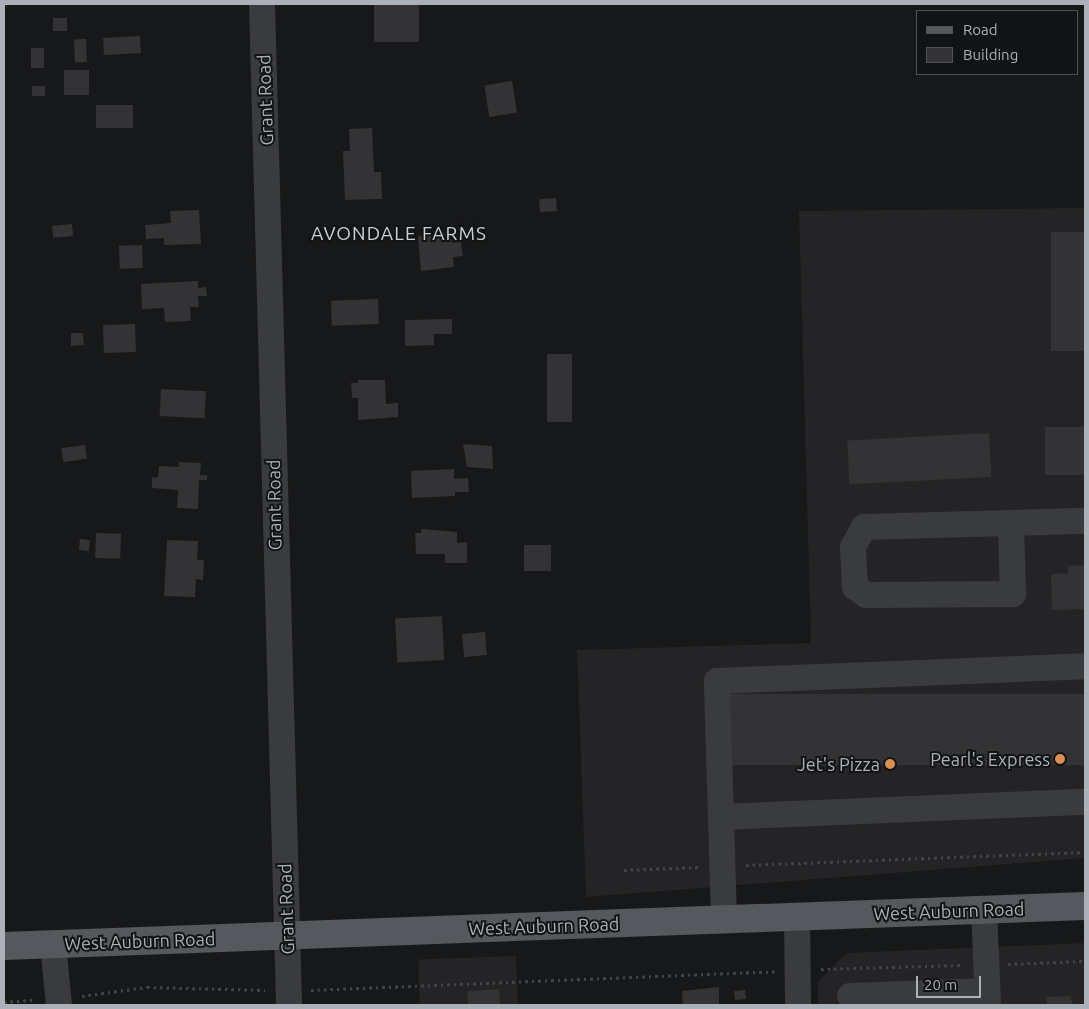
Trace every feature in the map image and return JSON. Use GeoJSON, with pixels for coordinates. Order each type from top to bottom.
{"type":"FeatureCollection","features":[{"type":"Feature","properties":{"kind":"main road","name":"West Auburn Road"},"geometry":{"type":"LineString","coordinates":[[4,946],[1085,906]]}},
{"type":"Feature","properties":{"kind":"street","name":"Grant Road"},"geometry":{"type":"LineString","coordinates":[[262,4],[288,1005]]}},
{"type":"Feature","properties":{"kind":"street"},"geometry":{"type":"LineString","coordinates":[[1011,523],[1013,594],[866,595],[855,587],[853,547],[864,527],[1011,523],[1085,521]]}},
{"type":"Feature","properties":{"kind":"street"},"geometry":{"type":"LineString","coordinates":[[724,920],[718,681],[1085,666]]}},
{"type":"Feature","properties":{"kind":"street"},"geometry":{"type":"LineString","coordinates":[[721,817],[1085,802]]}},
{"type":"Feature","properties":{"kind":"street"},"geometry":{"type":"LineString","coordinates":[[850,996],[987,998],[984,909]]}},
{"type":"Feature","properties":{"kind":"street"},"geometry":{"type":"LineString","coordinates":[[796,917],[798,1005]]}},
{"type":"Feature","properties":{"kind":"street"},"geometry":{"type":"LineString","coordinates":[[53,944],[58,1002]]}},
{"type":"Feature","properties":{"kind":"path"},"geometry":{"type":"LineString","coordinates":[[624,870],[1085,852]]}},
{"type":"Feature","properties":{"kind":"path"},"geometry":{"type":"LineString","coordinates":[[997,964],[1085,961]]}},
{"type":"Feature","properties":{"kind":"path"},"geometry":{"type":"LineString","coordinates":[[821,969],[970,965]]}},
{"type":"Feature","properties":{"kind":"path"},"geometry":{"type":"LineString","coordinates":[[314,990],[770,971]]}},
{"type":"Feature","properties":{"kind":"path"},"geometry":{"type":"LineString","coordinates":[[4,1002],[58,1002],[147,988],[265,990]]}},
{"type":"Feature","properties":{"kind":"shaded area"},"geometry":{"type":"Polygon","coordinates":[[[1085,208],[1085,858],[586,897],[577,650],[811,643],[799,211],[1085,208]]]}},
{"type":"Feature","properties":{"kind":"shaded area"},"geometry":{"type":"Polygon","coordinates":[[[1085,943],[1085,1005],[818,1005],[818,982],[846,953],[1085,943]]]}},
{"type":"Feature","properties":{"kind":"shaded area"},"geometry":{"type":"Polygon","coordinates":[[[516,956],[518,1005],[420,1005],[418,959],[516,956]]]}},
{"type":"Feature","properties":{"kind":"building"},"geometry":{"type":"Polygon","coordinates":[[[374,4],[419,4],[419,42],[374,42],[374,4]]]}},
{"type":"Feature","properties":{"kind":"building"},"geometry":{"type":"Polygon","coordinates":[[[53,18],[67,18],[67,31],[53,31],[53,18]]]}},
{"type":"Feature","properties":{"kind":"building"},"geometry":{"type":"Polygon","coordinates":[[[140,36],[141,53],[104,55],[103,38],[140,36]]]}},
{"type":"Feature","properties":{"kind":"building"},"geometry":{"type":"Polygon","coordinates":[[[74,39],[86,39],[87,62],[75,62],[74,39]]]}},
{"type":"Feature","properties":{"kind":"building"},"geometry":{"type":"Polygon","coordinates":[[[31,48],[44,48],[44,68],[31,68],[31,48]]]}},
{"type":"Feature","properties":{"kind":"building"},"geometry":{"type":"Polygon","coordinates":[[[64,70],[89,70],[89,95],[64,95],[64,70]]]}},
{"type":"Feature","properties":{"kind":"building"},"geometry":{"type":"Polygon","coordinates":[[[512,81],[517,113],[489,117],[484,85],[512,81]]]}},
{"type":"Feature","properties":{"kind":"building"},"geometry":{"type":"Polygon","coordinates":[[[32,86],[45,86],[45,96],[32,96],[32,86]]]}},
{"type":"Feature","properties":{"kind":"building"},"geometry":{"type":"Polygon","coordinates":[[[96,105],[133,105],[133,128],[96,128],[96,105]]]}},
{"type":"Feature","properties":{"kind":"building"},"geometry":{"type":"Polygon","coordinates":[[[372,128],[374,172],[381,172],[382,199],[345,200],[343,151],[350,151],[349,129],[372,128]]]}},
{"type":"Feature","properties":{"kind":"building"},"geometry":{"type":"Polygon","coordinates":[[[556,198],[557,211],[540,212],[539,199],[556,198]]]}},
{"type":"Feature","properties":{"kind":"building"},"geometry":{"type":"Polygon","coordinates":[[[199,210],[201,244],[164,245],[164,238],[146,239],[145,225],[171,223],[170,211],[199,210]]]}},
{"type":"Feature","properties":{"kind":"building"},"geometry":{"type":"Polygon","coordinates":[[[72,224],[73,236],[53,238],[52,226],[72,224]]]}},
{"type":"Feature","properties":{"kind":"building"},"geometry":{"type":"Polygon","coordinates":[[[450,232],[452,243],[461,242],[463,256],[453,257],[454,267],[421,271],[418,236],[450,232]]]}},
{"type":"Feature","properties":{"kind":"building"},"geometry":{"type":"Polygon","coordinates":[[[1051,232],[1085,232],[1085,351],[1051,351],[1051,232]]]}},
{"type":"Feature","properties":{"kind":"building"},"geometry":{"type":"Polygon","coordinates":[[[142,245],[143,268],[120,269],[119,246],[142,245]]]}},
{"type":"Feature","properties":{"kind":"building"},"geometry":{"type":"Polygon","coordinates":[[[198,281],[198,288],[206,287],[207,296],[198,296],[199,307],[190,307],[191,321],[165,322],[164,308],[142,309],[141,284],[198,281]]]}},
{"type":"Feature","properties":{"kind":"building"},"geometry":{"type":"Polygon","coordinates":[[[378,299],[379,324],[332,326],[331,301],[378,299]]]}},
{"type":"Feature","properties":{"kind":"building"},"geometry":{"type":"Polygon","coordinates":[[[452,319],[452,334],[434,334],[434,345],[405,346],[405,320],[452,319]]]}},
{"type":"Feature","properties":{"kind":"building"},"geometry":{"type":"Polygon","coordinates":[[[135,324],[136,352],[104,353],[103,325],[135,324]]]}},
{"type":"Feature","properties":{"kind":"building"},"geometry":{"type":"Polygon","coordinates":[[[71,333],[83,333],[84,345],[71,346],[71,333]]]}},
{"type":"Feature","properties":{"kind":"building"},"geometry":{"type":"Polygon","coordinates":[[[547,354],[572,354],[572,422],[547,422],[547,354]]]}},
{"type":"Feature","properties":{"kind":"building"},"geometry":{"type":"Polygon","coordinates":[[[358,380],[385,380],[386,404],[398,403],[398,417],[358,420],[358,398],[352,398],[351,383],[358,383],[358,380]]]}},
{"type":"Feature","properties":{"kind":"building"},"geometry":{"type":"Polygon","coordinates":[[[161,389],[206,391],[205,418],[160,416],[161,389]]]}},
{"type":"Feature","properties":{"kind":"building"},"geometry":{"type":"Polygon","coordinates":[[[1045,427],[1085,427],[1085,475],[1045,475],[1045,427]]]}},
{"type":"Feature","properties":{"kind":"building"},"geometry":{"type":"Polygon","coordinates":[[[989,433],[991,477],[849,484],[847,440],[989,433]]]}},
{"type":"Feature","properties":{"kind":"building"},"geometry":{"type":"Polygon","coordinates":[[[463,444],[492,446],[493,469],[467,467],[463,444]]]}},
{"type":"Feature","properties":{"kind":"building"},"geometry":{"type":"Polygon","coordinates":[[[85,445],[87,459],[63,462],[61,448],[85,445]]]}},
{"type":"Feature","properties":{"kind":"building"},"geometry":{"type":"Polygon","coordinates":[[[179,462],[201,463],[200,475],[207,475],[207,480],[199,480],[198,509],[177,508],[178,490],[152,488],[152,477],[158,478],[159,466],[179,467],[179,462]]]}},
{"type":"Feature","properties":{"kind":"building"},"geometry":{"type":"Polygon","coordinates":[[[454,469],[454,479],[468,478],[469,492],[455,492],[455,496],[412,498],[411,471],[454,469]]]}},
{"type":"Feature","properties":{"kind":"building"},"geometry":{"type":"Polygon","coordinates":[[[421,529],[457,532],[457,543],[467,542],[467,563],[445,563],[445,554],[416,554],[415,533],[421,533],[421,529]]]}},
{"type":"Feature","properties":{"kind":"building"},"geometry":{"type":"Polygon","coordinates":[[[96,533],[121,534],[120,559],[95,558],[96,533]]]}},
{"type":"Feature","properties":{"kind":"building"},"geometry":{"type":"Polygon","coordinates":[[[80,539],[90,540],[89,551],[79,550],[80,539]]]}},
{"type":"Feature","properties":{"kind":"building"},"geometry":{"type":"Polygon","coordinates":[[[167,540],[198,541],[197,560],[204,560],[203,580],[196,579],[195,597],[164,596],[167,540]]]}},
{"type":"Feature","properties":{"kind":"building"},"geometry":{"type":"Polygon","coordinates":[[[524,545],[551,545],[551,571],[524,571],[524,545]]]}},
{"type":"Feature","properties":{"kind":"building"},"geometry":{"type":"Polygon","coordinates":[[[1085,565],[1085,609],[1052,610],[1051,574],[1068,573],[1068,566],[1085,565]]]}},
{"type":"Feature","properties":{"kind":"building"},"geometry":{"type":"Polygon","coordinates":[[[442,616],[444,660],[397,662],[395,618],[442,616]]]}},
{"type":"Feature","properties":{"kind":"building"},"geometry":{"type":"Polygon","coordinates":[[[485,632],[487,655],[464,657],[462,634],[485,632]]]}},
{"type":"Feature","properties":{"kind":"building"},"geometry":{"type":"Polygon","coordinates":[[[727,694],[1085,694],[1085,765],[727,765],[727,694]]]}},
{"type":"Feature","properties":{"kind":"building"},"geometry":{"type":"Polygon","coordinates":[[[719,987],[719,1005],[683,1005],[682,991],[719,987]]]}},
{"type":"Feature","properties":{"kind":"building"},"geometry":{"type":"Polygon","coordinates":[[[499,989],[500,1005],[468,1005],[467,991],[499,989]]]}},
{"type":"Feature","properties":{"kind":"building"},"geometry":{"type":"Polygon","coordinates":[[[745,990],[746,999],[735,1000],[734,991],[745,990]]]}},
{"type":"Feature","properties":{"kind":"building"},"geometry":{"type":"Polygon","coordinates":[[[1071,996],[1072,1005],[1047,1005],[1046,997],[1071,996]]]}},
{"type":"Feature","properties":{"kind":"place","name":"Pearl's Express"},"geometry":{"type":"Point","coordinates":[1060,759]}},
{"type":"Feature","properties":{"kind":"place","name":"Jet's Pizza"},"geometry":{"type":"Point","coordinates":[890,764]}},
{"type":"Feature","properties":{"kind":"district","name":"AVONDALE FARMS"},"geometry":{"type":"Point","coordinates":[399,234]}}]}
